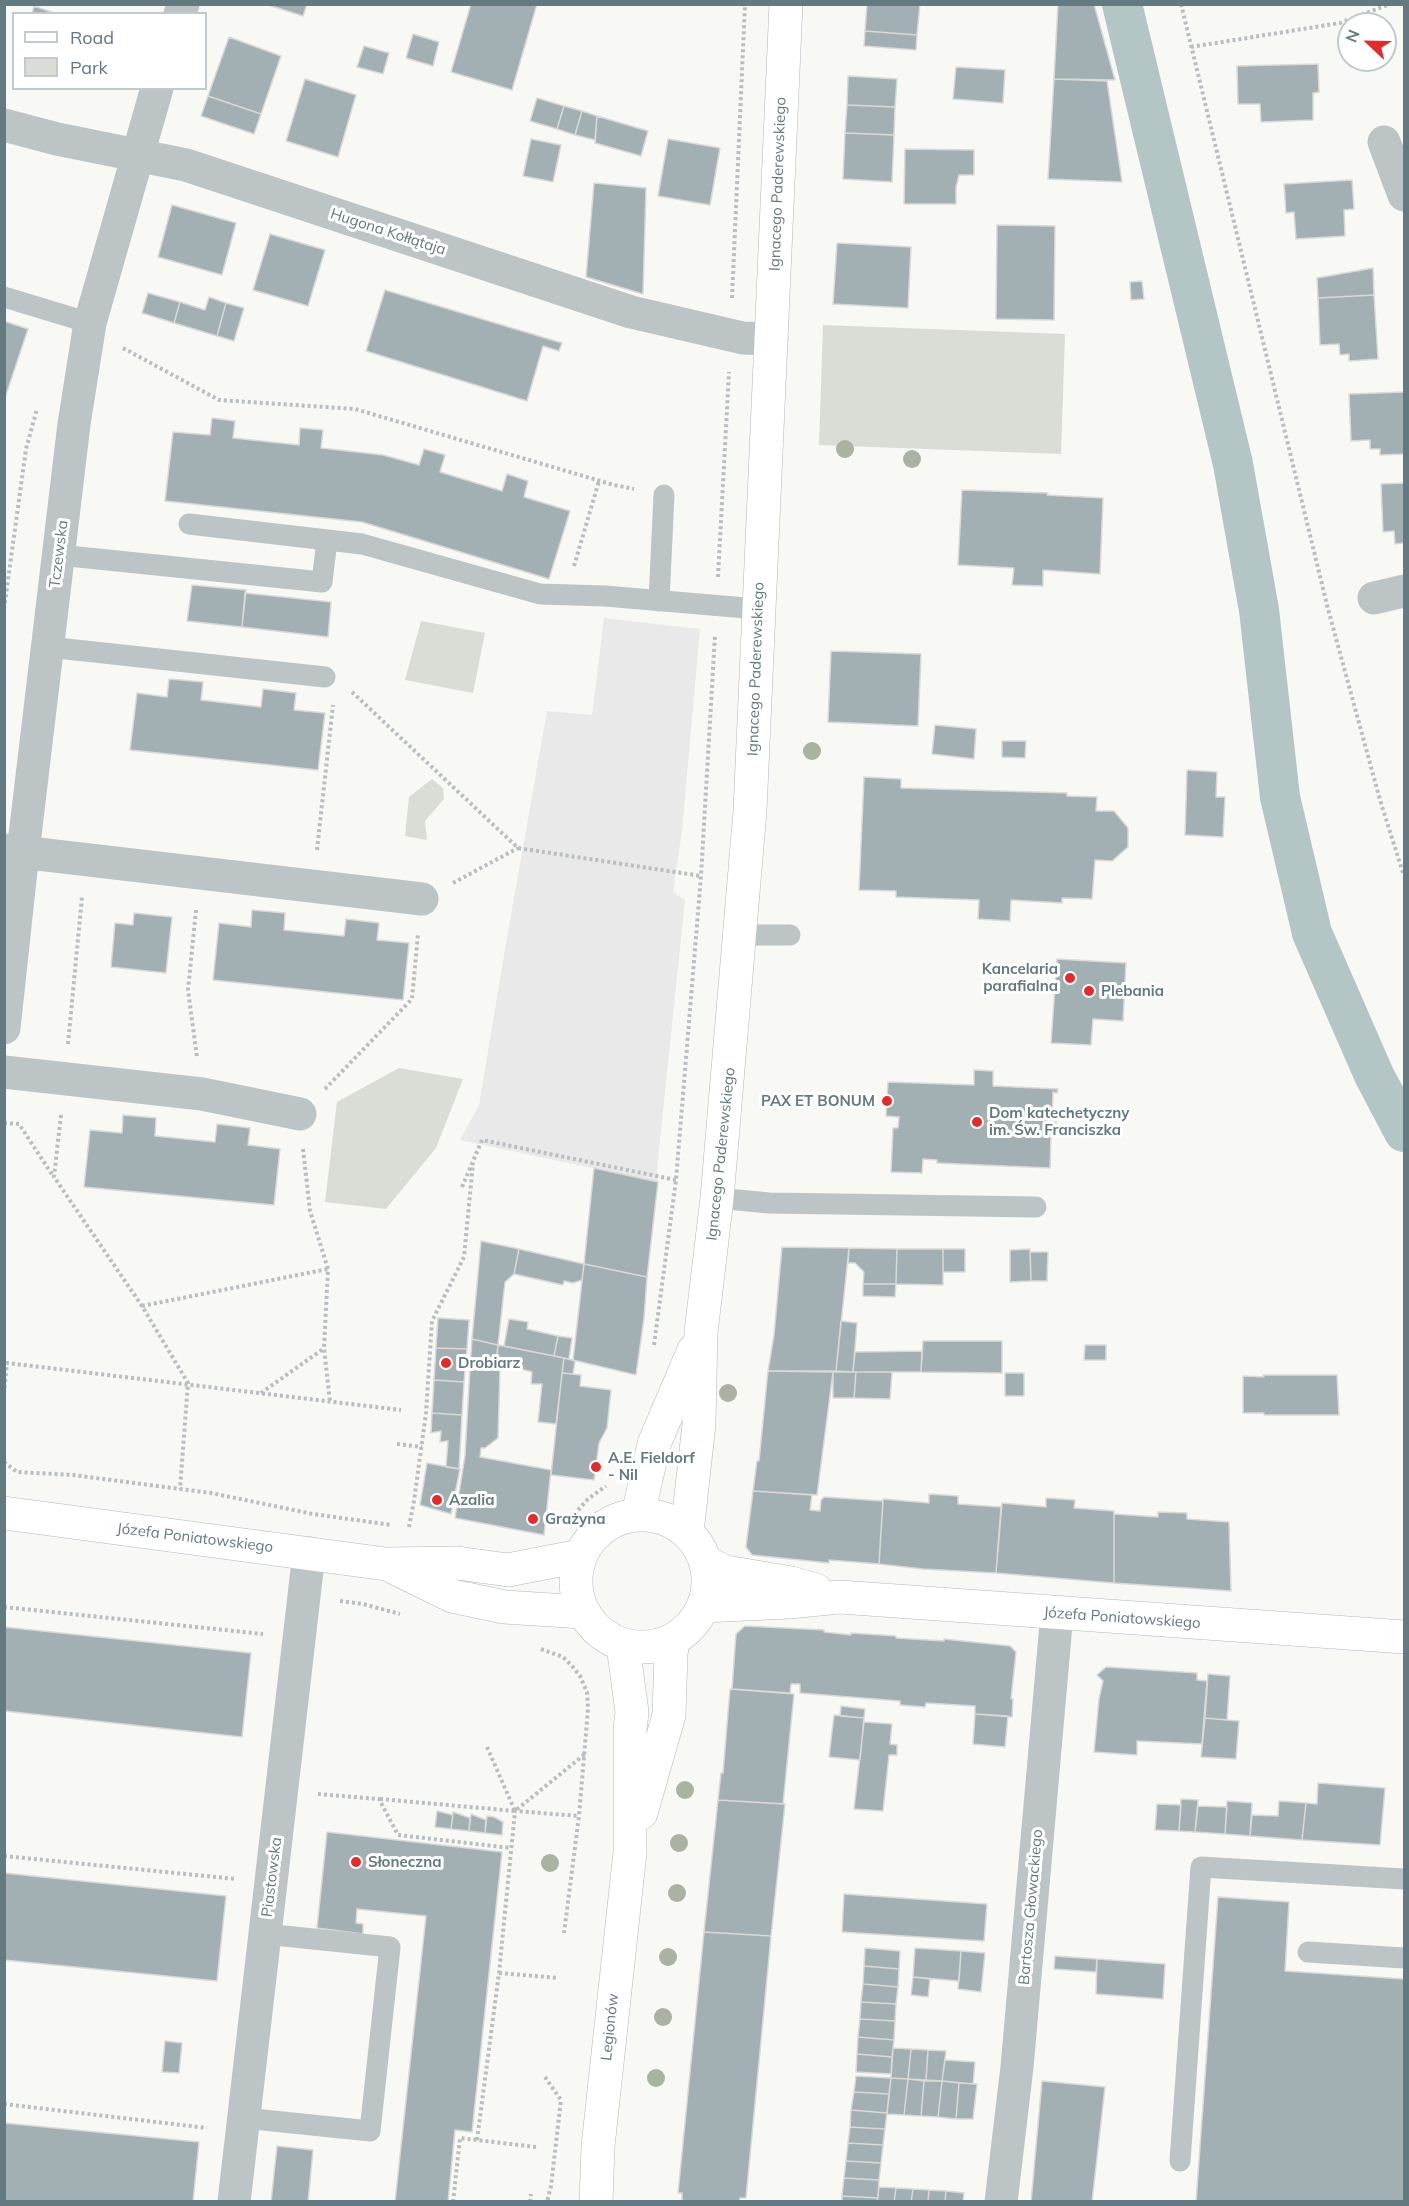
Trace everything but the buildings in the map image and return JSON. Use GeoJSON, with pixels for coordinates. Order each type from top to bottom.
{"type":"FeatureCollection","features":[{"type":"Feature","properties":{"kind":"main road","name":"Ignacego Paderewskiego"},"geometry":{"type":"LineString","coordinates":[[687,1532],[699,1424],[702,1332],[717,1198],[750,811],[786,4]]}},
{"type":"Feature","properties":{"kind":"main road","name":"Ignacego Paderewskiego"},"geometry":{"type":"LineString","coordinates":[[638,1514],[654,1444],[702,1332]]}},
{"type":"Feature","properties":{"kind":"main road","name":"Józefa Poniatowskiego"},"geometry":{"type":"LineString","coordinates":[[4,1513],[386,1564],[457,1563],[508,1570],[580,1556]]}},
{"type":"Feature","properties":{"kind":"main road"},"geometry":{"type":"LineString","coordinates":[[638,1514],[656,1515],[673,1522],[687,1532],[699,1546],[708,1576],[708,1592],[696,1620],[673,1640],[657,1646],[622,1645],[600,1632],[583,1612],[577,1594],[576,1575],[580,1556],[589,1540],[603,1527],[620,1518],[638,1514]]}},
{"type":"Feature","properties":{"kind":"main road","name":"Józefa Poniatowskiego"},"geometry":{"type":"LineString","coordinates":[[705,1562],[726,1572],[791,1583],[840,1598]]}},
{"type":"Feature","properties":{"kind":"main road","name":"Józefa Poniatowskiego"},"geometry":{"type":"LineString","coordinates":[[386,1564],[453,1596],[504,1607],[583,1612]]}},
{"type":"Feature","properties":{"kind":"main road","name":"Józefa Poniatowskiego"},"geometry":{"type":"LineString","coordinates":[[703,1606],[840,1598],[1404,1637]]}},
{"type":"Feature","properties":{"kind":"main road","name":"Legionów"},"geometry":{"type":"LineString","coordinates":[[630,1852],[669,1715],[673,1640]]}},
{"type":"Feature","properties":{"kind":"main road","name":"Legionów"},"geometry":{"type":"LineString","coordinates":[[596,2202],[598,2146],[630,1852],[632,1712],[622,1645]]}},
{"type":"Feature","properties":{"kind":"street","name":"Tczewska"},"geometry":{"type":"LineString","coordinates":[[4,1028],[14,851],[48,647],[74,424],[89,326],[156,90]]}},
{"type":"Feature","properties":{"kind":"street","name":"Hugona Kołłątaja"},"geometry":{"type":"LineString","coordinates":[[4,124],[57,139],[137,157],[186,165],[631,312],[730,335],[772,339]]}},
{"type":"Feature","properties":{"kind":"street"},"geometry":{"type":"LineString","coordinates":[[1384,142],[1404,195]]}},
{"type":"Feature","properties":{"kind":"street"},"geometry":{"type":"LineString","coordinates":[[14,851],[422,899]]}},
{"type":"Feature","properties":{"kind":"street"},"geometry":{"type":"LineString","coordinates":[[4,1072],[202,1094],[300,1114]]}},
{"type":"Feature","properties":{"kind":"street","name":"Piastowska"},"geometry":{"type":"LineString","coordinates":[[234,2202],[309,1553]]}},
{"type":"Feature","properties":{"kind":"street","name":"Bartosza Głowackiego"},"geometry":{"type":"LineString","coordinates":[[1001,2202],[1017,2067],[1057,1613]]}},
{"type":"Feature","properties":{"kind":"lane"},"geometry":{"type":"LineString","coordinates":[[4,297],[89,326]]}},
{"type":"Feature","properties":{"kind":"lane"},"geometry":{"type":"LineString","coordinates":[[659,601],[664,495]]}},
{"type":"Feature","properties":{"kind":"lane"},"geometry":{"type":"LineString","coordinates":[[189,524],[362,544],[540,594],[605,596],[758,609]]}},
{"type":"Feature","properties":{"kind":"lane"},"geometry":{"type":"LineString","coordinates":[[59,555],[322,582],[327,540]]}},
{"type":"Feature","properties":{"kind":"lane"},"geometry":{"type":"LineString","coordinates":[[48,647],[331,677]]}},
{"type":"Feature","properties":{"kind":"lane"},"geometry":{"type":"LineString","coordinates":[[740,935],[790,935]]}},
{"type":"Feature","properties":{"kind":"lane"},"geometry":{"type":"LineString","coordinates":[[717,1198],[770,1203],[1036,1207]]}},
{"type":"Feature","properties":{"kind":"lane"},"geometry":{"type":"LineString","coordinates":[[1180,2161],[1201,1867],[1404,1878]]}},
{"type":"Feature","properties":{"kind":"lane"},"geometry":{"type":"LineString","coordinates":[[244,2118],[370,2131],[390,1947],[265,1934]]}},
{"type":"Feature","properties":{"kind":"lane"},"geometry":{"type":"LineString","coordinates":[[1308,1952],[1404,1958]]}},
{"type":"Feature","properties":{"kind":"path"},"geometry":{"type":"LineString","coordinates":[[653,1351],[676,1180],[701,876],[717,604],[745,4]]}},
{"type":"Feature","properties":{"kind":"path"},"geometry":{"type":"LineString","coordinates":[[1181,4],[1328,609],[1380,800],[1404,876]]}},
{"type":"Feature","properties":{"kind":"path"},"geometry":{"type":"LineString","coordinates":[[1191,47],[1340,23],[1390,4]]}},
{"type":"Feature","properties":{"kind":"path"},"geometry":{"type":"LineString","coordinates":[[89,326],[219,400],[355,409],[599,481],[664,495]]}},
{"type":"Feature","properties":{"kind":"path"},"geometry":{"type":"LineString","coordinates":[[4,609],[26,449],[38,406]]}},
{"type":"Feature","properties":{"kind":"path"},"geometry":{"type":"LineString","coordinates":[[566,595],[599,481]]}},
{"type":"Feature","properties":{"kind":"path"},"geometry":{"type":"LineString","coordinates":[[331,677],[519,848],[701,876]]}},
{"type":"Feature","properties":{"kind":"path"},"geometry":{"type":"LineString","coordinates":[[312,886],[331,677]]}},
{"type":"Feature","properties":{"kind":"path"},"geometry":{"type":"LineString","coordinates":[[330,1402],[324,1348],[328,1269],[310,1211],[300,1114],[412,999],[422,899],[519,848]]}},
{"type":"Feature","properties":{"kind":"path"},"geometry":{"type":"LineString","coordinates":[[54,1177],[86,860]]}},
{"type":"Feature","properties":{"kind":"path"},"geometry":{"type":"LineString","coordinates":[[200,873],[188,990],[202,1094]]}},
{"type":"Feature","properties":{"kind":"path"},"geometry":{"type":"LineString","coordinates":[[4,1123],[19,1124],[142,1305],[188,1383],[180,1489]]}},
{"type":"Feature","properties":{"kind":"path"},"geometry":{"type":"LineString","coordinates":[[462,1186],[483,1140],[676,1180]]}},
{"type":"Feature","properties":{"kind":"path"},"geometry":{"type":"LineString","coordinates":[[4,1462],[17,1472],[73,1475],[211,1492],[313,1514],[410,1527],[422,1447],[432,1321],[464,1257],[472,1162]]}},
{"type":"Feature","properties":{"kind":"path"},"geometry":{"type":"LineString","coordinates":[[142,1305],[328,1269]]}},
{"type":"Feature","properties":{"kind":"path"},"geometry":{"type":"LineString","coordinates":[[261,1393],[324,1348]]}},
{"type":"Feature","properties":{"kind":"path"},"geometry":{"type":"LineString","coordinates":[[4,1394],[6,1363],[401,1410]]}},
{"type":"Feature","properties":{"kind":"path"},"geometry":{"type":"LineString","coordinates":[[397,1444],[422,1447]]}},
{"type":"Feature","properties":{"kind":"path"},"geometry":{"type":"LineString","coordinates":[[568,1521],[576,1515],[588,1499],[610,1482]]}},
{"type":"Feature","properties":{"kind":"path"},"geometry":{"type":"LineString","coordinates":[[4,1608],[264,1634]]}},
{"type":"Feature","properties":{"kind":"path"},"geometry":{"type":"LineString","coordinates":[[535,1647],[563,1657],[580,1676],[587,1692],[585,1754],[564,1933]]}},
{"type":"Feature","properties":{"kind":"path"},"geometry":{"type":"LineString","coordinates":[[477,2140],[499,1973],[515,1811],[487,1747]]}},
{"type":"Feature","properties":{"kind":"path"},"geometry":{"type":"LineString","coordinates":[[515,1811],[585,1754]]}},
{"type":"Feature","properties":{"kind":"path"},"geometry":{"type":"LineString","coordinates":[[312,1794],[579,1816]]}},
{"type":"Feature","properties":{"kind":"path"},"geometry":{"type":"LineString","coordinates":[[379,1799],[398,1834],[511,1848]]}},
{"type":"Feature","properties":{"kind":"path"},"geometry":{"type":"LineString","coordinates":[[4,1856],[271,1883]]}},
{"type":"Feature","properties":{"kind":"path"},"geometry":{"type":"LineString","coordinates":[[499,1973],[558,1978]]}},
{"type":"Feature","properties":{"kind":"path"},"geometry":{"type":"LineString","coordinates":[[545,2077],[561,2100],[547,2202]]}},
{"type":"Feature","properties":{"kind":"path"},"geometry":{"type":"LineString","coordinates":[[4,2104],[224,2129],[244,2118]]}},
{"type":"Feature","properties":{"kind":"path"},"geometry":{"type":"LineString","coordinates":[[453,2202],[460,2138],[536,2146]]}},
{"type":"Feature","properties":{"kind":"path"},"geometry":{"type":"LineString","coordinates":[[530,2202],[531,2194]]}},
{"type":"Feature","properties":{"kind":"shaded area"},"geometry":{"type":"Polygon","coordinates":[[[604,618],[700,629],[682,831],[673,892],[685,900],[657,1169],[658,1182],[460,1140],[479,1105],[547,711],[592,715],[604,618]]]}},
{"type":"Feature","properties":{"kind":"green space"},"geometry":{"type":"Polygon","coordinates":[[[823,325],[1065,334],[1061,454],[819,445],[823,325]]]}},
{"type":"Feature","properties":{"kind":"green space"},"geometry":{"type":"Polygon","coordinates":[[[421,621],[485,633],[473,693],[405,680],[421,621]]]}},
{"type":"Feature","properties":{"kind":"green space"},"geometry":{"type":"Polygon","coordinates":[[[432,779],[443,788],[444,799],[425,821],[427,840],[405,836],[409,797],[432,779]]]}},
{"type":"Feature","properties":{"kind":"green space"},"geometry":{"type":"Polygon","coordinates":[[[399,1068],[463,1079],[436,1148],[386,1209],[325,1202],[337,1102],[399,1068]]]}},
{"type":"Feature","properties":{"kind":"waterway"},"geometry":{"type":"LineString","coordinates":[[1122,4],[1233,464],[1259,610],[1280,797],[1312,933],[1374,1075],[1404,1132]]}},
{"type":"Feature","properties":{"kind":"place","name":"Kancelaria parafialna"},"geometry":{"type":"Point","coordinates":[1070,978]}},
{"type":"Feature","properties":{"kind":"place","name":"Plebania"},"geometry":{"type":"Point","coordinates":[1089,991]}},
{"type":"Feature","properties":{"kind":"place","name":"PAX ET BONUM"},"geometry":{"type":"Point","coordinates":[887,1101]}},
{"type":"Feature","properties":{"kind":"place","name":"Dom katechetyczny im. Św. Franciszka"},"geometry":{"type":"Point","coordinates":[977,1122]}},
{"type":"Feature","properties":{"kind":"place","name":"Drobiarz"},"geometry":{"type":"Point","coordinates":[446,1363]}},
{"type":"Feature","properties":{"kind":"place","name":"A.E. Fieldorf - Nil"},"geometry":{"type":"Point","coordinates":[596,1467]}},
{"type":"Feature","properties":{"kind":"place","name":"Azalia"},"geometry":{"type":"Point","coordinates":[437,1500]}},
{"type":"Feature","properties":{"kind":"place","name":"Grażyna"},"geometry":{"type":"Point","coordinates":[533,1519]}},
{"type":"Feature","properties":{"kind":"place","name":"Słoneczna"},"geometry":{"type":"Point","coordinates":[356,1862]}}]}
